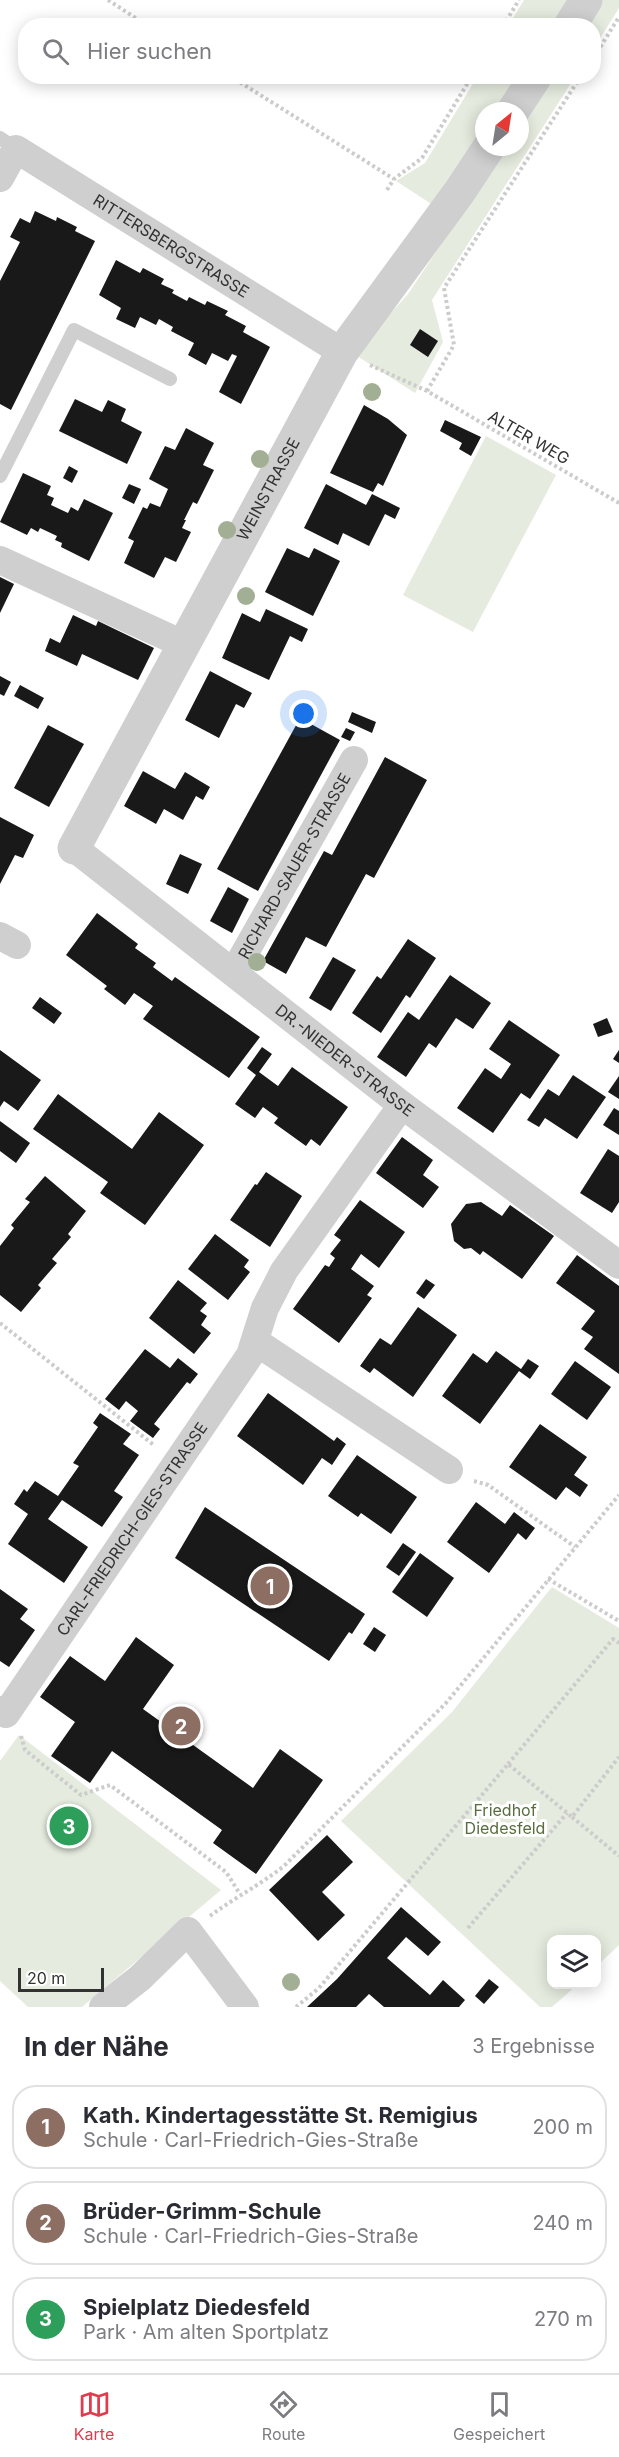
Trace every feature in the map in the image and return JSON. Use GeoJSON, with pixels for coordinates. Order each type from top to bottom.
{"type":"FeatureCollection","features":[{"type":"Feature","properties":{"kind":"street"},"geometry":{"type":"LineString","coordinates":[[575,18],[586,0]]}},
{"type":"Feature","properties":{"kind":"street"},"geometry":{"type":"LineString","coordinates":[[519,102],[531,84]]}},
{"type":"Feature","properties":{"kind":"street"},"geometry":{"type":"LineString","coordinates":[[0,178],[8,144]]}},
{"type":"Feature","properties":{"kind":"street","name":"RITTERSBERGSTRASSE"},"geometry":{"type":"LineString","coordinates":[[8,144],[342,352]]}},
{"type":"Feature","properties":{"kind":"street","name":"WEINSTRASSE"},"geometry":{"type":"LineString","coordinates":[[74,848],[342,352],[460,192],[483,156]]}},
{"type":"Feature","properties":{"kind":"street"},"geometry":{"type":"LineString","coordinates":[[0,560],[185,645]]}},
{"type":"Feature","properties":{"kind":"street","name":"RICHARD-SAUER-STRASSE"},"geometry":{"type":"LineString","coordinates":[[234,972],[354,760]]}},
{"type":"Feature","properties":{"kind":"street","name":"DR.-NIEDER-STRASSE"},"geometry":{"type":"LineString","coordinates":[[74,848],[402,1106],[619,1265]]}},
{"type":"Feature","properties":{"kind":"street","name":"CARL-FRIEDRICH-GIES-STRASSE"},"geometry":{"type":"LineString","coordinates":[[3,1712],[250,1355],[265,1308],[284,1271],[402,1106]]}},
{"type":"Feature","properties":{"kind":"street"},"geometry":{"type":"LineString","coordinates":[[256,1342],[449,1470]]}},
{"type":"Feature","properties":{"kind":"street"},"geometry":{"type":"LineString","coordinates":[[103,2007],[140,1978],[188,1931],[245,2007]]}},
{"type":"Feature","properties":{"kind":"lane"},"geometry":{"type":"LineString","coordinates":[[0,476],[74,330],[170,379]]}},
{"type":"Feature","properties":{"kind":"path"},"geometry":{"type":"LineString","coordinates":[[108,0],[136,18]]}},
{"type":"Feature","properties":{"kind":"path"},"geometry":{"type":"LineString","coordinates":[[508,18],[519,0]]}},
{"type":"Feature","properties":{"kind":"path"},"geometry":{"type":"LineString","coordinates":[[601,46],[619,17]]}},
{"type":"Feature","properties":{"kind":"path"},"geometry":{"type":"LineString","coordinates":[[243,84],[394,179]]}},
{"type":"Feature","properties":{"kind":"path"},"geometry":{"type":"LineString","coordinates":[[387,190],[394,179],[422,158],[467,84]]}},
{"type":"Feature","properties":{"kind":"path"},"geometry":{"type":"LineString","coordinates":[[427,391],[454,345],[444,288],[576,84]]}},
{"type":"Feature","properties":{"kind":"path","name":"ALTER WEG"},"geometry":{"type":"LineString","coordinates":[[342,352],[427,391],[619,503]]}},
{"type":"Feature","properties":{"kind":"path"},"geometry":{"type":"LineString","coordinates":[[0,1323],[177,1463]]}},
{"type":"Feature","properties":{"kind":"path"},"geometry":{"type":"LineString","coordinates":[[449,1470],[458,1476],[488,1485],[575,1547]]}},
{"type":"Feature","properties":{"kind":"path"},"geometry":{"type":"LineString","coordinates":[[188,1931],[240,1894],[256,1888],[284,1866],[446,1703],[619,1495]]}},
{"type":"Feature","properties":{"kind":"path"},"geometry":{"type":"LineString","coordinates":[[548,1579],[619,1622]]}},
{"type":"Feature","properties":{"kind":"path"},"geometry":{"type":"LineString","coordinates":[[296,2007],[319,1988],[614,1639],[619,1642]]}},
{"type":"Feature","properties":{"kind":"path"},"geometry":{"type":"LineString","coordinates":[[3,1712],[17,1726],[25,1750],[81,1796],[110,1785],[226,1872],[240,1894]]}},
{"type":"Feature","properties":{"kind":"path"},"geometry":{"type":"LineString","coordinates":[[572,1817],[619,1757]]}},
{"type":"Feature","properties":{"kind":"path"},"geometry":{"type":"LineString","coordinates":[[508,1764],[619,1856]]}},
{"type":"Feature","properties":{"kind":"path"},"geometry":{"type":"LineString","coordinates":[[468,1929],[567,1813]]}},
{"type":"Feature","properties":{"kind":"green space"},"geometry":{"type":"Polygon","coordinates":[[[524,0],[569,0],[557,18],[513,18],[524,0]]]}},
{"type":"Feature","properties":{"kind":"green space"},"geometry":{"type":"Polygon","coordinates":[[[602,0],[619,0],[619,8],[601,37],[601,18],[591,18],[602,0]]]}},
{"type":"Feature","properties":{"kind":"green space"},"geometry":{"type":"Polygon","coordinates":[[[473,84],[513,84],[501,102],[475,102],[475,142],[433,205],[396,181],[425,163],[473,84]]]}},
{"type":"Feature","properties":{"kind":"green space"},"geometry":{"type":"Polygon","coordinates":[[[547,84],[571,84],[529,149],[529,112],[547,84]]]}},
{"type":"Feature","properties":{"kind":"green space"},"geometry":{"type":"Polygon","coordinates":[[[500,156],[524,156],[432,300],[443,342],[415,393],[354,354],[408,294],[500,156]]]}},
{"type":"Feature","properties":{"kind":"green space"},"geometry":{"type":"Polygon","coordinates":[[[486,436],[556,475],[473,632],[403,595],[486,436]]]}},
{"type":"Feature","properties":{"kind":"green space","name":"Friedhof Diedesfeld"},"geometry":{"type":"Polygon","coordinates":[[[552,1587],[619,1628],[619,1945],[601,1962],[601,1935],[547,1935],[547,1989],[572,1989],[552,2007],[540,2007],[341,1821],[452,1712],[552,1587]]]}},
{"type":"Feature","properties":{"kind":"green space"},"geometry":{"type":"Polygon","coordinates":[[[19,1735],[221,1890],[82,2007],[28,2007],[0,1981],[0,1761],[19,1735]]]}},
{"type":"Feature","properties":{"kind":"building"},"geometry":{"type":"Polygon","coordinates":[[[35,211],[56,221],[57,217],[77,227],[75,231],[95,241],[11,410],[0,404],[0,281],[20,242],[10,237],[20,218],[30,223],[35,211]]]}},
{"type":"Feature","properties":{"kind":"building"},"geometry":{"type":"Polygon","coordinates":[[[116,260],[140,273],[143,268],[164,279],[161,284],[174,290],[172,293],[187,301],[189,297],[205,305],[207,301],[228,311],[225,315],[246,326],[243,332],[270,347],[241,404],[219,392],[237,356],[232,354],[228,361],[212,353],[206,365],[188,355],[194,343],[171,331],[173,327],[159,319],[156,325],[140,317],[135,328],[116,319],[121,308],[99,295],[116,260]]]}},
{"type":"Feature","properties":{"kind":"building"},"geometry":{"type":"Polygon","coordinates":[[[420,329],[438,341],[428,357],[410,345],[420,329]]]}},
{"type":"Feature","properties":{"kind":"building"},"geometry":{"type":"Polygon","coordinates":[[[75,399],[102,412],[108,400],[126,409],[121,421],[142,432],[127,464],[59,431],[75,399]]]}},
{"type":"Feature","properties":{"kind":"building"},"geometry":{"type":"Polygon","coordinates":[[[364,405],[388,419],[407,435],[383,486],[378,483],[373,492],[330,473],[364,405]]]}},
{"type":"Feature","properties":{"kind":"building"},"geometry":{"type":"Polygon","coordinates":[[[445,420],[481,437],[471,456],[459,449],[462,443],[440,431],[445,420]]]}},
{"type":"Feature","properties":{"kind":"building"},"geometry":{"type":"Polygon","coordinates":[[[186,428],[214,443],[203,465],[214,470],[197,504],[193,502],[184,520],[186,520],[182,528],[191,532],[176,562],[165,557],[154,578],[124,563],[134,541],[128,538],[143,507],[147,509],[150,503],[160,507],[168,489],[149,479],[165,446],[175,450],[186,428]]]}},
{"type":"Feature","properties":{"kind":"building"},"geometry":{"type":"Polygon","coordinates":[[[69,466],[78,471],[72,483],[63,478],[69,466]]]}},
{"type":"Feature","properties":{"kind":"building"},"geometry":{"type":"Polygon","coordinates":[[[23,473],[51,486],[47,495],[54,498],[51,505],[68,513],[71,507],[78,511],[84,499],[113,513],[89,561],[61,547],[62,543],[55,540],[57,536],[40,528],[38,532],[31,528],[27,535],[0,522],[23,473]]]}},
{"type":"Feature","properties":{"kind":"building"},"geometry":{"type":"Polygon","coordinates":[[[129,484],[141,489],[134,504],[122,498],[129,484]]]}},
{"type":"Feature","properties":{"kind":"building"},"geometry":{"type":"Polygon","coordinates":[[[326,484],[366,505],[372,494],[400,508],[395,519],[385,514],[369,546],[343,533],[338,545],[304,528],[326,484]]]}},
{"type":"Feature","properties":{"kind":"building"},"geometry":{"type":"Polygon","coordinates":[[[287,548],[309,558],[314,548],[340,561],[313,616],[265,592],[287,548]]]}},
{"type":"Feature","properties":{"kind":"building"},"geometry":{"type":"Polygon","coordinates":[[[0,577],[14,584],[0,613],[0,577]]]}},
{"type":"Feature","properties":{"kind":"building"},"geometry":{"type":"Polygon","coordinates":[[[266,609],[308,629],[302,642],[290,636],[269,680],[222,658],[242,613],[260,622],[266,609]]]}},
{"type":"Feature","properties":{"kind":"building"},"geometry":{"type":"Polygon","coordinates":[[[73,615],[96,626],[98,621],[154,648],[138,680],[82,654],[77,666],[45,651],[50,638],[60,643],[73,615]]]}},
{"type":"Feature","properties":{"kind":"building"},"geometry":{"type":"Polygon","coordinates":[[[210,671],[252,693],[244,708],[236,704],[219,738],[185,720],[210,671]]]}},
{"type":"Feature","properties":{"kind":"building"},"geometry":{"type":"Polygon","coordinates":[[[0,676],[11,682],[4,696],[0,694],[0,676]]]}},
{"type":"Feature","properties":{"kind":"building"},"geometry":{"type":"Polygon","coordinates":[[[20,685],[44,698],[38,709],[14,696],[20,685]]]}},
{"type":"Feature","properties":{"kind":"building"},"geometry":{"type":"Polygon","coordinates":[[[352,712],[376,722],[372,733],[348,722],[352,712]]]}},
{"type":"Feature","properties":{"kind":"building"},"geometry":{"type":"Polygon","coordinates":[[[300,718],[340,740],[258,891],[217,869],[300,718]]]}},
{"type":"Feature","properties":{"kind":"building"},"geometry":{"type":"Polygon","coordinates":[[[48,725],[84,744],[49,807],[14,788],[48,725]]]}},
{"type":"Feature","properties":{"kind":"building"},"geometry":{"type":"Polygon","coordinates":[[[346,728],[355,732],[350,741],[341,737],[346,728]]]}},
{"type":"Feature","properties":{"kind":"building"},"geometry":{"type":"Polygon","coordinates":[[[385,757],[427,780],[374,878],[366,874],[326,947],[306,937],[286,974],[263,961],[324,851],[332,855],[385,757]]]}},
{"type":"Feature","properties":{"kind":"building"},"geometry":{"type":"Polygon","coordinates":[[[143,771],[175,789],[185,772],[210,787],[203,800],[196,796],[183,820],[164,809],[156,824],[124,806],[143,771]]]}},
{"type":"Feature","properties":{"kind":"building"},"geometry":{"type":"Polygon","coordinates":[[[0,817],[34,835],[23,858],[15,855],[0,884],[0,817]]]}},
{"type":"Feature","properties":{"kind":"building"},"geometry":{"type":"Polygon","coordinates":[[[180,854],[202,864],[188,894],[166,884],[180,854]]]}},
{"type":"Feature","properties":{"kind":"building"},"geometry":{"type":"Polygon","coordinates":[[[228,887],[249,899],[232,933],[210,921],[228,887]]]}},
{"type":"Feature","properties":{"kind":"building"},"geometry":{"type":"Polygon","coordinates":[[[97,913],[138,944],[135,948],[156,963],[153,967],[172,981],[175,977],[260,1037],[229,1078],[143,1019],[153,1006],[134,993],[125,1005],[104,989],[107,986],[66,955],[97,913]]]}},
{"type":"Feature","properties":{"kind":"building"},"geometry":{"type":"Polygon","coordinates":[[[408,939],[436,958],[410,998],[406,995],[381,1033],[352,1013],[377,976],[381,979],[408,939]]]}},
{"type":"Feature","properties":{"kind":"building"},"geometry":{"type":"Polygon","coordinates":[[[333,957],[356,970],[331,1011],[309,998],[333,957]]]}},
{"type":"Feature","properties":{"kind":"building"},"geometry":{"type":"Polygon","coordinates":[[[450,975],[491,1003],[473,1029],[456,1018],[436,1048],[429,1043],[406,1077],[377,1057],[408,1012],[419,1020],[450,975]]]}},
{"type":"Feature","properties":{"kind":"building"},"geometry":{"type":"Polygon","coordinates":[[[40,997],[62,1013],[54,1024],[32,1008],[40,997]]]}},
{"type":"Feature","properties":{"kind":"building"},"geometry":{"type":"Polygon","coordinates":[[[607,1018],[613,1032],[598,1037],[593,1024],[607,1018]]]}},
{"type":"Feature","properties":{"kind":"building"},"geometry":{"type":"Polygon","coordinates":[[[509,1020],[560,1055],[530,1099],[521,1093],[493,1133],[457,1108],[485,1068],[501,1079],[511,1064],[489,1049],[509,1020]]]}},
{"type":"Feature","properties":{"kind":"building"},"geometry":{"type":"Polygon","coordinates":[[[262,1047],[272,1054],[259,1072],[278,1086],[292,1067],[348,1107],[320,1146],[311,1139],[306,1146],[274,1123],[278,1118],[263,1107],[255,1118],[235,1104],[256,1075],[247,1068],[262,1047]]]}},
{"type":"Feature","properties":{"kind":"building"},"geometry":{"type":"Polygon","coordinates":[[[0,1050],[41,1080],[18,1111],[4,1101],[0,1107],[0,1050]]]}},
{"type":"Feature","properties":{"kind":"building"},"geometry":{"type":"Polygon","coordinates":[[[619,1050],[619,1063],[613,1059],[619,1050]]]}},
{"type":"Feature","properties":{"kind":"building"},"geometry":{"type":"Polygon","coordinates":[[[573,1075],[606,1097],[577,1139],[545,1118],[539,1127],[527,1120],[548,1089],[559,1096],[573,1075]]]}},
{"type":"Feature","properties":{"kind":"building"},"geometry":{"type":"Polygon","coordinates":[[[619,1076],[619,1099],[608,1092],[619,1076]]]}},
{"type":"Feature","properties":{"kind":"building"},"geometry":{"type":"Polygon","coordinates":[[[58,1094],[132,1149],[159,1112],[204,1145],[145,1225],[100,1193],[108,1182],[33,1129],[58,1094]]]}},
{"type":"Feature","properties":{"kind":"building"},"geometry":{"type":"Polygon","coordinates":[[[614,1108],[619,1111],[619,1135],[603,1125],[614,1108]]]}},
{"type":"Feature","properties":{"kind":"building"},"geometry":{"type":"Polygon","coordinates":[[[0,1121],[30,1143],[16,1163],[0,1151],[0,1121]]]}},
{"type":"Feature","properties":{"kind":"building"},"geometry":{"type":"Polygon","coordinates":[[[402,1137],[433,1160],[423,1175],[439,1187],[423,1208],[376,1173],[402,1137]]]}},
{"type":"Feature","properties":{"kind":"building"},"geometry":{"type":"Polygon","coordinates":[[[608,1149],[619,1156],[619,1202],[612,1213],[580,1193],[608,1149]]]}},
{"type":"Feature","properties":{"kind":"building"},"geometry":{"type":"Polygon","coordinates":[[[266,1172],[302,1196],[270,1247],[230,1220],[266,1172]]]}},
{"type":"Feature","properties":{"kind":"building"},"geometry":{"type":"Polygon","coordinates":[[[45,1176],[86,1211],[68,1234],[71,1237],[52,1259],[57,1263],[38,1285],[41,1288],[21,1312],[0,1295],[0,1246],[14,1228],[11,1225],[30,1202],[25,1199],[45,1176]]]}},
{"type":"Feature","properties":{"kind":"building"},"geometry":{"type":"Polygon","coordinates":[[[360,1200],[405,1232],[379,1268],[361,1254],[351,1269],[374,1286],[367,1295],[372,1298],[339,1343],[293,1309],[325,1265],[329,1267],[335,1258],[330,1254],[341,1240],[334,1235],[360,1200]]]}},
{"type":"Feature","properties":{"kind":"building"},"geometry":{"type":"Polygon","coordinates":[[[481,1202],[502,1216],[510,1205],[554,1236],[522,1279],[483,1251],[480,1255],[471,1248],[464,1249],[454,1241],[451,1224],[466,1204],[481,1202]]]}},
{"type":"Feature","properties":{"kind":"building"},"geometry":{"type":"Polygon","coordinates":[[[215,1234],[249,1260],[244,1267],[250,1272],[228,1300],[188,1269],[215,1234]]]}},
{"type":"Feature","properties":{"kind":"building"},"geometry":{"type":"Polygon","coordinates":[[[577,1255],[619,1286],[619,1374],[584,1349],[593,1337],[581,1329],[595,1311],[556,1283],[577,1255]]]}},
{"type":"Feature","properties":{"kind":"building"},"geometry":{"type":"Polygon","coordinates":[[[426,1279],[435,1285],[424,1299],[416,1293],[426,1279]]]}},
{"type":"Feature","properties":{"kind":"building"},"geometry":{"type":"Polygon","coordinates":[[[178,1280],[207,1303],[200,1311],[207,1316],[201,1325],[211,1333],[194,1354],[149,1318],[178,1280]]]}},
{"type":"Feature","properties":{"kind":"building"},"geometry":{"type":"Polygon","coordinates":[[[418,1307],[457,1335],[413,1397],[374,1368],[370,1373],[360,1366],[380,1338],[391,1345],[418,1307]]]}},
{"type":"Feature","properties":{"kind":"building"},"geometry":{"type":"Polygon","coordinates":[[[145,1349],[170,1368],[178,1358],[198,1374],[190,1384],[187,1382],[154,1424],[160,1429],[153,1438],[130,1421],[138,1411],[126,1401],[119,1410],[105,1399],[145,1349]]]}},
{"type":"Feature","properties":{"kind":"building"},"geometry":{"type":"Polygon","coordinates":[[[496,1351],[521,1369],[528,1359],[539,1366],[530,1379],[519,1371],[480,1424],[442,1396],[473,1353],[487,1363],[496,1351]]]}},
{"type":"Feature","properties":{"kind":"building"},"geometry":{"type":"Polygon","coordinates":[[[575,1361],[611,1387],[587,1420],[551,1394],[575,1361]]]}},
{"type":"Feature","properties":{"kind":"building"},"geometry":{"type":"Polygon","coordinates":[[[268,1393],[334,1441],[337,1437],[346,1444],[332,1465],[322,1458],[303,1485],[237,1436],[268,1393]]]}},
{"type":"Feature","properties":{"kind":"building"},"geometry":{"type":"Polygon","coordinates":[[[100,1413],[131,1434],[123,1444],[139,1455],[114,1491],[123,1497],[102,1527],[62,1500],[48,1519],[88,1547],[64,1583],[8,1544],[28,1514],[14,1504],[24,1489],[27,1492],[35,1481],[58,1496],[79,1466],[73,1463],[98,1427],[93,1423],[100,1413]]]}},
{"type":"Feature","properties":{"kind":"building"},"geometry":{"type":"Polygon","coordinates":[[[540,1424],[587,1457],[574,1475],[588,1485],[580,1497],[566,1487],[556,1500],[509,1467],[540,1424]]]}},
{"type":"Feature","properties":{"kind":"building"},"geometry":{"type":"Polygon","coordinates":[[[357,1455],[417,1497],[391,1534],[361,1513],[358,1517],[328,1496],[357,1455]]]}},
{"type":"Feature","properties":{"kind":"building"},"geometry":{"type":"Polygon","coordinates":[[[476,1502],[505,1524],[514,1512],[535,1528],[526,1540],[518,1533],[489,1573],[447,1542],[476,1502]]]}},
{"type":"Feature","properties":{"kind":"building"},"geometry":{"type":"Polygon","coordinates":[[[205,1507],[365,1614],[352,1634],[349,1632],[329,1661],[175,1558],[205,1507]]]}},
{"type":"Feature","properties":{"kind":"building"},"geometry":{"type":"Polygon","coordinates":[[[403,1543],[416,1552],[399,1576],[386,1567],[403,1543]]]}},
{"type":"Feature","properties":{"kind":"building"},"geometry":{"type":"Polygon","coordinates":[[[420,1553],[454,1578],[427,1617],[392,1592],[420,1553]]]}},
{"type":"Feature","properties":{"kind":"building"},"geometry":{"type":"Polygon","coordinates":[[[0,1589],[28,1609],[20,1619],[35,1630],[9,1667],[0,1661],[0,1589]]]}},
{"type":"Feature","properties":{"kind":"building"},"geometry":{"type":"Polygon","coordinates":[[[374,1627],[386,1635],[375,1652],[363,1644],[374,1627]]]}},
{"type":"Feature","properties":{"kind":"building"},"geometry":{"type":"Polygon","coordinates":[[[136,1637],[174,1665],[143,1709],[253,1788],[280,1749],[323,1780],[256,1874],[213,1843],[222,1830],[112,1751],[90,1783],[51,1756],[75,1722],[40,1697],[70,1656],[105,1681],[136,1637]]]}},
{"type":"Feature","properties":{"kind":"building"},"geometry":{"type":"Polygon","coordinates":[[[327,1835],[353,1862],[322,1892],[345,1915],[318,1941],[269,1890],[327,1835]]]}},
{"type":"Feature","properties":{"kind":"building"},"geometry":{"type":"Polygon","coordinates":[[[401,1907],[441,1942],[428,1956],[406,1937],[387,1958],[430,1995],[443,1980],[465,2000],[459,2007],[384,2007],[369,1994],[356,2007],[307,2007],[337,1979],[401,1907]]]}},
{"type":"Feature","properties":{"kind":"building"},"geometry":{"type":"Polygon","coordinates":[[[489,1979],[499,1987],[484,2004],[475,1996],[489,1979]]]}},
{"type":"Feature","properties":{"kind":"place","name":"Kath. Kindertagesstätte St. Remigius"},"geometry":{"type":"Point","coordinates":[270,1586]}},
{"type":"Feature","properties":{"kind":"place","name":"Brüder-Grimm-Schule"},"geometry":{"type":"Point","coordinates":[181,1726]}},
{"type":"Feature","properties":{"kind":"place","name":"Spielplatz Diedesfeld"},"geometry":{"type":"Point","coordinates":[69,1826]}}]}
